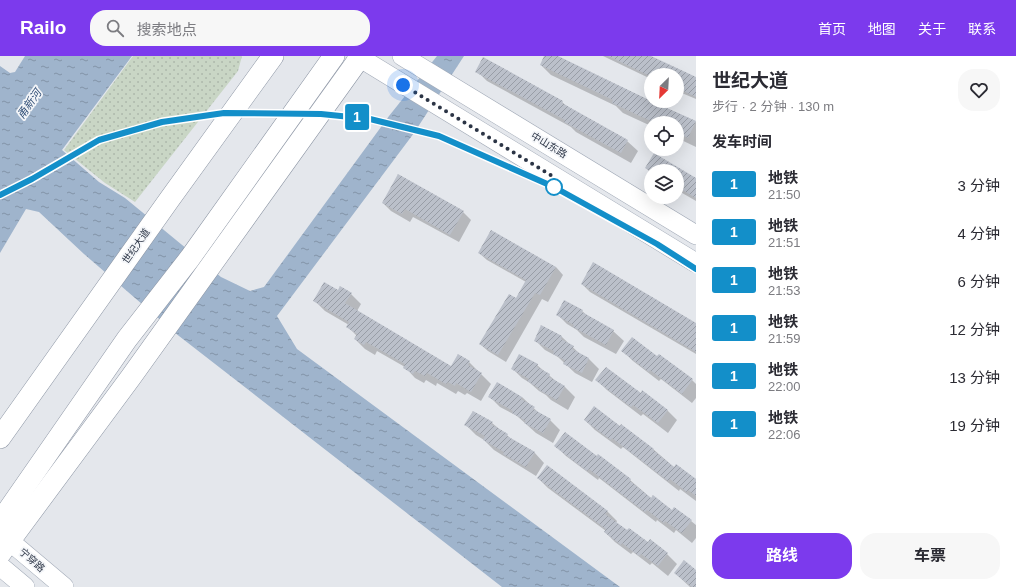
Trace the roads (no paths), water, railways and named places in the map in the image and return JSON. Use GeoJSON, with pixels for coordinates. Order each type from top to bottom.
{"type":"FeatureCollection","features":[{"type":"Feature","properties":{"kind":"highway","name":"世纪大道"},"geometry":{"type":"LineString","coordinates":[[0,438],[149,228],[274,56]]}},
{"type":"Feature","properties":{"kind":"highway"},"geometry":{"type":"LineString","coordinates":[[0,522],[127,339],[190,258],[334,56]]}},
{"type":"Feature","properties":{"kind":"highway"},"geometry":{"type":"LineString","coordinates":[[3,542],[131,377],[359,56]]}},
{"type":"Feature","properties":{"kind":"main road"},"geometry":{"type":"LineString","coordinates":[[359,56],[380,71],[696,263]]}},
{"type":"Feature","properties":{"kind":"main road","name":"中山东路"},"geometry":{"type":"LineString","coordinates":[[402,56],[696,235]]}},
{"type":"Feature","properties":{"kind":"main road","name":"宁穿路"},"geometry":{"type":"LineString","coordinates":[[3,542],[64,587]]}},
{"type":"Feature","properties":{"kind":"main road"},"geometry":{"type":"LineString","coordinates":[[0,566],[25,587]]}},
{"type":"Feature","properties":{"kind":"water","name":"甬新河"},"geometry":{"type":"Polygon","coordinates":[[[25,56],[132,56],[62,150],[99,182],[125,198],[221,277],[250,291],[264,287],[389,116],[437,56],[464,56],[414,133],[277,316],[297,349],[620,587],[502,587],[179,336],[84,254],[39,212],[26,209],[0,253],[0,66],[10,73],[15,72],[25,56]]]}},
{"type":"Feature","properties":{"kind":"metro line","name":"1"},"geometry":{"type":"LineString","coordinates":[[0,195],[32,179],[99,140],[162,122],[224,113],[321,114],[370,119],[439,136],[554,187],[657,244],[696,269]]}}]}
